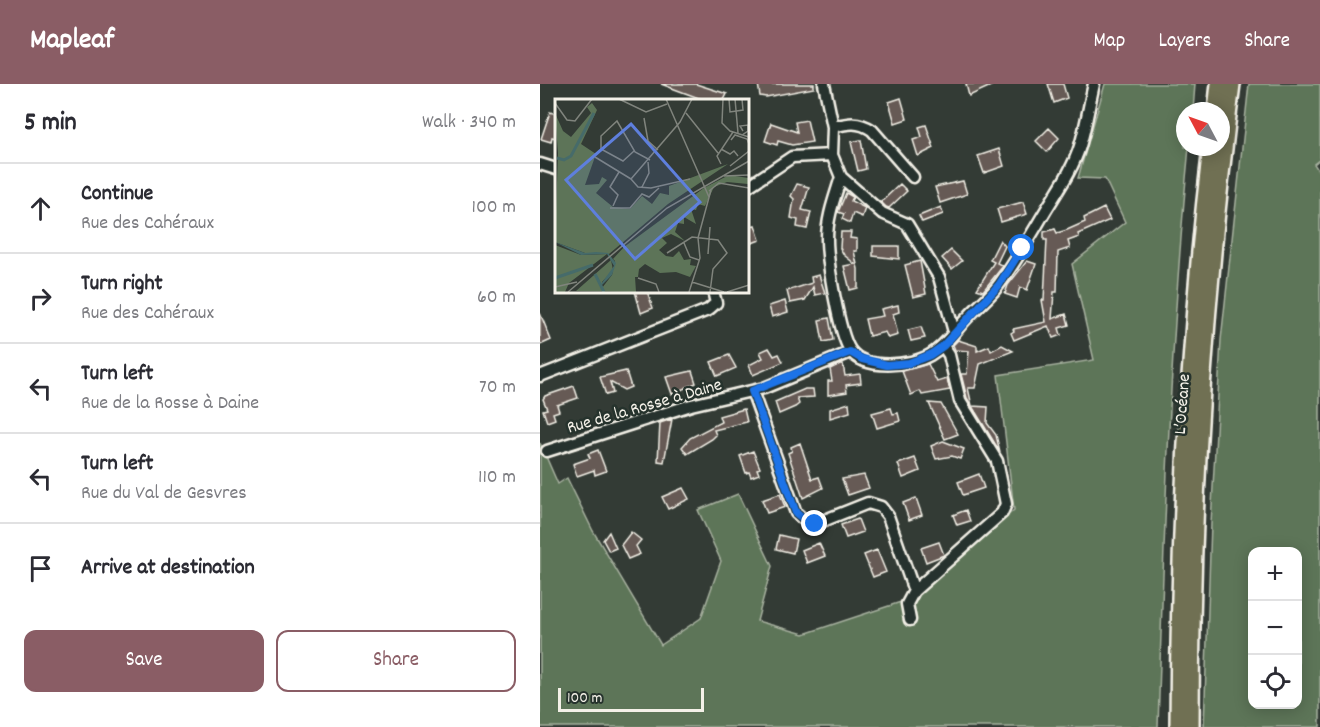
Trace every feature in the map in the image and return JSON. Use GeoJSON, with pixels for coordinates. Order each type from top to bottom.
{"type":"FeatureCollection","features":[{"type":"Feature","properties":{"kind":"highway"},"geometry":{"type":"LineString","coordinates":[[1217,102],[1220,84]]}},
{"type":"Feature","properties":{"kind":"highway","name":"L’Océane"},"geometry":{"type":"LineString","coordinates":[[1191,727],[1193,563],[1201,393],[1213,246],[1232,84]]}},
{"type":"Feature","properties":{"kind":"highway","name":"L’Océane"},"geometry":{"type":"LineString","coordinates":[[1178,727],[1185,447],[1196,296],[1210,156]]}},
{"type":"Feature","properties":{"kind":"street"},"geometry":{"type":"LineString","coordinates":[[824,84],[833,128],[832,155],[842,177],[882,213],[907,224],[939,277],[954,332]]}},
{"type":"Feature","properties":{"kind":"street"},"geometry":{"type":"LineString","coordinates":[[842,177],[830,215],[827,239],[832,278],[845,339],[850,352],[862,359],[887,365],[909,363],[930,355],[943,346],[999,285],[1022,248],[1034,235],[1080,148],[1094,84]]}},
{"type":"Feature","properties":{"kind":"street"},"geometry":{"type":"LineString","coordinates":[[833,128],[854,122],[865,125],[913,177]]}},
{"type":"Feature","properties":{"kind":"street"},"geometry":{"type":"LineString","coordinates":[[748,186],[792,157],[832,155]]}},
{"type":"Feature","properties":{"kind":"street"},"geometry":{"type":"LineString","coordinates":[[540,164],[555,169]]}},
{"type":"Feature","properties":{"kind":"street"},"geometry":{"type":"LineString","coordinates":[[540,376],[708,310],[716,303],[713,292]]}},
{"type":"Feature","properties":{"kind":"street"},"geometry":{"type":"LineString","coordinates":[[910,620],[907,604],[914,591],[1002,513],[1006,504],[998,461],[960,402],[949,355],[943,346]]}},
{"type":"Feature","properties":{"kind":"street","name":"Rue de la Rosse à Daine"},"geometry":{"type":"LineString","coordinates":[[547,451],[692,405],[752,391],[850,352]]}},
{"type":"Feature","properties":{"kind":"street"},"geometry":{"type":"LineString","coordinates":[[752,391],[796,513],[809,524],[815,524],[868,502],[881,507],[888,516],[914,591]]}},
{"type":"Feature","properties":{"kind":"green space"},"geometry":{"type":"Polygon","coordinates":[[[1105,84],[1195,84],[1194,102],[1176,102],[1176,156],[1188,156],[1172,364],[1158,727],[540,727],[540,443],[558,484],[567,478],[593,531],[661,645],[701,618],[721,561],[698,510],[738,494],[772,566],[757,621],[804,634],[916,597],[1014,510],[998,375],[1094,360],[1072,264],[1125,222],[1105,179],[1078,178],[1105,84]]]}},
{"type":"Feature","properties":{"kind":"green space"},"geometry":{"type":"Polygon","coordinates":[[[1249,84],[1320,84],[1320,159],[1314,164],[1320,173],[1320,727],[1204,727],[1211,524],[1221,340],[1249,84]]]}},
{"type":"Feature","properties":{"kind":"building"},"geometry":{"type":"Polygon","coordinates":[[[661,84],[696,84],[727,94],[724,99],[701,99],[661,84]]]}},
{"type":"Feature","properties":{"kind":"building"},"geometry":{"type":"Polygon","coordinates":[[[758,84],[814,84],[814,88],[766,97],[760,96],[758,84]]]}},
{"type":"Feature","properties":{"kind":"building"},"geometry":{"type":"Polygon","coordinates":[[[966,84],[992,84],[993,85],[969,96],[966,84]]]}},
{"type":"Feature","properties":{"kind":"building"},"geometry":{"type":"Polygon","coordinates":[[[1048,84],[1063,84],[1067,98],[1054,103],[1048,84]]]}},
{"type":"Feature","properties":{"kind":"building"},"geometry":{"type":"Polygon","coordinates":[[[901,98],[907,119],[895,123],[889,102],[901,98]]]}},
{"type":"Feature","properties":{"kind":"building"},"geometry":{"type":"Polygon","coordinates":[[[550,112],[555,114],[555,138],[552,137],[551,142],[541,139],[550,112]]]}},
{"type":"Feature","properties":{"kind":"building"},"geometry":{"type":"Polygon","coordinates":[[[807,120],[812,142],[792,145],[778,141],[777,145],[765,141],[771,123],[797,132],[795,122],[807,120]]]}},
{"type":"Feature","properties":{"kind":"building"},"geometry":{"type":"Polygon","coordinates":[[[926,125],[934,148],[918,156],[913,140],[922,137],[919,127],[926,125]]]}},
{"type":"Feature","properties":{"kind":"building"},"geometry":{"type":"Polygon","coordinates":[[[1049,128],[1059,138],[1047,152],[1036,141],[1049,128]]]}},
{"type":"Feature","properties":{"kind":"building"},"geometry":{"type":"Polygon","coordinates":[[[861,140],[866,169],[858,171],[851,142],[861,140]]]}},
{"type":"Feature","properties":{"kind":"building"},"geometry":{"type":"Polygon","coordinates":[[[999,149],[1004,166],[984,173],[978,156],[999,149]]]}},
{"type":"Feature","properties":{"kind":"building"},"geometry":{"type":"Polygon","coordinates":[[[963,181],[967,194],[940,203],[935,187],[963,181]]]}},
{"type":"Feature","properties":{"kind":"building"},"geometry":{"type":"Polygon","coordinates":[[[797,184],[809,187],[802,210],[811,212],[807,229],[797,227],[798,220],[791,218],[794,199],[791,196],[797,184]]]}},
{"type":"Feature","properties":{"kind":"building"},"geometry":{"type":"Polygon","coordinates":[[[900,184],[907,191],[889,208],[886,207],[881,202],[900,184]]]}},
{"type":"Feature","properties":{"kind":"building"},"geometry":{"type":"Polygon","coordinates":[[[846,193],[853,197],[851,201],[865,208],[862,217],[853,213],[850,223],[842,219],[844,214],[838,212],[846,193]]]}},
{"type":"Feature","properties":{"kind":"building"},"geometry":{"type":"Polygon","coordinates":[[[1023,202],[1027,214],[1001,222],[997,209],[1023,202]]]}},
{"type":"Feature","properties":{"kind":"building"},"geometry":{"type":"Polygon","coordinates":[[[941,207],[943,214],[922,222],[919,216],[941,207]]]}},
{"type":"Feature","properties":{"kind":"building"},"geometry":{"type":"Polygon","coordinates":[[[1104,208],[1110,220],[1078,234],[1079,237],[1068,241],[1070,248],[1058,252],[1057,292],[1054,292],[1052,319],[1066,314],[1069,325],[1059,328],[1061,335],[1053,338],[1048,326],[1014,340],[1011,333],[1013,329],[1046,322],[1042,300],[1044,300],[1047,240],[1044,240],[1044,232],[1055,229],[1057,233],[1067,230],[1085,222],[1084,218],[1104,208]]]}},
{"type":"Feature","properties":{"kind":"building"},"geometry":{"type":"Polygon","coordinates":[[[755,225],[760,240],[752,243],[751,240],[748,241],[748,227],[755,225]]]}},
{"type":"Feature","properties":{"kind":"building"},"geometry":{"type":"Polygon","coordinates":[[[841,232],[851,232],[850,238],[857,239],[857,251],[854,251],[858,269],[858,288],[850,290],[844,266],[855,264],[844,255],[840,248],[841,232]]]}},
{"type":"Feature","properties":{"kind":"building"},"geometry":{"type":"Polygon","coordinates":[[[1000,240],[1005,246],[997,263],[1003,266],[983,291],[977,289],[994,262],[990,260],[1000,240]]]}},
{"type":"Feature","properties":{"kind":"building"},"geometry":{"type":"Polygon","coordinates":[[[873,246],[899,246],[899,259],[873,256],[873,246]]]}},
{"type":"Feature","properties":{"kind":"building"},"geometry":{"type":"Polygon","coordinates":[[[951,250],[962,261],[952,269],[942,258],[951,250]]]}},
{"type":"Feature","properties":{"kind":"building"},"geometry":{"type":"Polygon","coordinates":[[[920,261],[926,294],[913,297],[905,265],[920,261]]]}},
{"type":"Feature","properties":{"kind":"building"},"geometry":{"type":"Polygon","coordinates":[[[1027,261],[1036,264],[1027,290],[1020,287],[1017,298],[1005,294],[1008,285],[1027,261]]]}},
{"type":"Feature","properties":{"kind":"building"},"geometry":{"type":"Polygon","coordinates":[[[819,275],[825,293],[815,295],[813,287],[805,300],[790,303],[787,291],[812,283],[811,277],[819,275]]]}},
{"type":"Feature","properties":{"kind":"building"},"geometry":{"type":"Polygon","coordinates":[[[635,292],[647,292],[653,308],[641,313],[635,292]]]}},
{"type":"Feature","properties":{"kind":"building"},"geometry":{"type":"Polygon","coordinates":[[[785,301],[788,312],[772,317],[769,306],[785,301]]]}},
{"type":"Feature","properties":{"kind":"building"},"geometry":{"type":"Polygon","coordinates":[[[898,305],[899,312],[893,314],[898,335],[888,338],[885,332],[869,336],[865,319],[883,316],[881,309],[898,305]]]}},
{"type":"Feature","properties":{"kind":"building"},"geometry":{"type":"Polygon","coordinates":[[[540,313],[551,340],[540,345],[540,313]]]}},
{"type":"Feature","properties":{"kind":"building"},"geometry":{"type":"Polygon","coordinates":[[[829,318],[833,340],[823,342],[819,320],[829,318]]]}},
{"type":"Feature","properties":{"kind":"building"},"geometry":{"type":"Polygon","coordinates":[[[921,327],[925,338],[911,341],[908,330],[921,327]]]}},
{"type":"Feature","properties":{"kind":"building"},"geometry":{"type":"Polygon","coordinates":[[[958,340],[977,346],[977,351],[989,346],[991,351],[1002,345],[1013,351],[980,364],[975,388],[968,388],[972,406],[988,407],[987,423],[996,435],[1000,452],[967,398],[961,374],[967,374],[969,351],[955,350],[953,345],[958,340]]]}},
{"type":"Feature","properties":{"kind":"building"},"geometry":{"type":"Polygon","coordinates":[[[769,348],[774,356],[779,354],[783,362],[753,375],[749,365],[763,358],[760,352],[769,348]]]}},
{"type":"Feature","properties":{"kind":"building"},"geometry":{"type":"Polygon","coordinates":[[[729,355],[736,368],[717,376],[711,362],[729,355]]]}},
{"type":"Feature","properties":{"kind":"building"},"geometry":{"type":"Polygon","coordinates":[[[843,364],[845,376],[860,374],[861,383],[846,385],[847,392],[828,395],[828,381],[832,381],[830,369],[843,364]]]}},
{"type":"Feature","properties":{"kind":"building"},"geometry":{"type":"Polygon","coordinates":[[[928,364],[937,382],[947,379],[950,390],[922,395],[920,391],[911,395],[902,371],[928,364]]]}},
{"type":"Feature","properties":{"kind":"building"},"geometry":{"type":"Polygon","coordinates":[[[626,371],[631,387],[624,390],[610,382],[613,393],[606,395],[600,377],[626,371]]]}},
{"type":"Feature","properties":{"kind":"building"},"geometry":{"type":"Polygon","coordinates":[[[692,371],[696,383],[672,394],[666,377],[692,371]]]}},
{"type":"Feature","properties":{"kind":"building"},"geometry":{"type":"Polygon","coordinates":[[[574,386],[578,398],[557,405],[559,411],[553,413],[555,419],[547,422],[543,410],[547,409],[543,399],[545,396],[574,386]]]}},
{"type":"Feature","properties":{"kind":"building"},"geometry":{"type":"Polygon","coordinates":[[[805,389],[813,389],[814,397],[797,398],[799,404],[779,414],[775,402],[805,389]]]}},
{"type":"Feature","properties":{"kind":"building"},"geometry":{"type":"Polygon","coordinates":[[[849,403],[850,412],[830,418],[830,409],[849,403]]]}},
{"type":"Feature","properties":{"kind":"building"},"geometry":{"type":"Polygon","coordinates":[[[929,403],[941,404],[958,434],[945,439],[929,403]]]}},
{"type":"Feature","properties":{"kind":"building"},"geometry":{"type":"Polygon","coordinates":[[[891,408],[893,414],[898,413],[900,421],[877,428],[872,413],[891,408]]]}},
{"type":"Feature","properties":{"kind":"building"},"geometry":{"type":"Polygon","coordinates":[[[744,409],[747,422],[714,430],[716,435],[712,439],[687,454],[682,447],[690,438],[721,422],[719,416],[744,409]]]}},
{"type":"Feature","properties":{"kind":"building"},"geometry":{"type":"Polygon","coordinates":[[[672,419],[664,462],[658,461],[660,423],[672,419]]]}},
{"type":"Feature","properties":{"kind":"building"},"geometry":{"type":"Polygon","coordinates":[[[943,441],[964,449],[960,459],[952,456],[936,459],[931,446],[943,441]]]}},
{"type":"Feature","properties":{"kind":"building"},"geometry":{"type":"Polygon","coordinates":[[[800,443],[812,479],[819,477],[823,488],[803,498],[788,453],[792,451],[791,447],[800,443]]]}},
{"type":"Feature","properties":{"kind":"building"},"geometry":{"type":"Polygon","coordinates":[[[598,450],[606,471],[595,475],[594,470],[577,476],[573,464],[590,458],[588,454],[598,450]]]}},
{"type":"Feature","properties":{"kind":"building"},"geometry":{"type":"Polygon","coordinates":[[[753,451],[760,468],[757,469],[759,474],[751,477],[749,472],[746,473],[740,456],[753,451]]]}},
{"type":"Feature","properties":{"kind":"building"},"geometry":{"type":"Polygon","coordinates":[[[915,458],[920,471],[903,478],[898,464],[915,458]]]}},
{"type":"Feature","properties":{"kind":"building"},"geometry":{"type":"Polygon","coordinates":[[[979,474],[984,488],[963,495],[958,482],[979,474]]]}},
{"type":"Feature","properties":{"kind":"building"},"geometry":{"type":"Polygon","coordinates":[[[864,475],[869,488],[848,495],[842,479],[864,475]]]}},
{"type":"Feature","properties":{"kind":"building"},"geometry":{"type":"Polygon","coordinates":[[[683,488],[689,499],[668,509],[662,497],[683,488]]]}},
{"type":"Feature","properties":{"kind":"building"},"geometry":{"type":"Polygon","coordinates":[[[780,494],[785,507],[767,513],[762,500],[780,494]]]}},
{"type":"Feature","properties":{"kind":"building"},"geometry":{"type":"Polygon","coordinates":[[[916,498],[922,515],[909,520],[903,503],[916,498]]]}},
{"type":"Feature","properties":{"kind":"building"},"geometry":{"type":"Polygon","coordinates":[[[966,510],[970,521],[957,525],[953,515],[966,510]]]}},
{"type":"Feature","properties":{"kind":"building"},"geometry":{"type":"Polygon","coordinates":[[[858,519],[863,532],[846,538],[841,525],[858,519]]]}},
{"type":"Feature","properties":{"kind":"building"},"geometry":{"type":"Polygon","coordinates":[[[609,532],[616,548],[609,551],[603,540],[609,532]]]}},
{"type":"Feature","properties":{"kind":"building"},"geometry":{"type":"Polygon","coordinates":[[[631,532],[641,540],[636,546],[640,554],[628,559],[621,545],[631,532]]]}},
{"type":"Feature","properties":{"kind":"building"},"geometry":{"type":"Polygon","coordinates":[[[779,535],[796,539],[793,553],[776,549],[779,535]]]}},
{"type":"Feature","properties":{"kind":"building"},"geometry":{"type":"Polygon","coordinates":[[[939,542],[944,555],[926,562],[921,548],[939,542]]]}},
{"type":"Feature","properties":{"kind":"building"},"geometry":{"type":"Polygon","coordinates":[[[819,543],[825,556],[807,563],[802,550],[819,543]]]}},
{"type":"Feature","properties":{"kind":"building"},"geometry":{"type":"Polygon","coordinates":[[[877,550],[886,572],[873,577],[864,555],[877,550]]]}},
{"type":"Feature","properties":{"kind":"route"},"geometry":{"type":"LineString","coordinates":[[815,524],[809,524],[796,513],[752,391],[850,352],[862,359],[887,365],[909,363],[930,355],[943,346],[999,285],[1022,248]]}}]}
